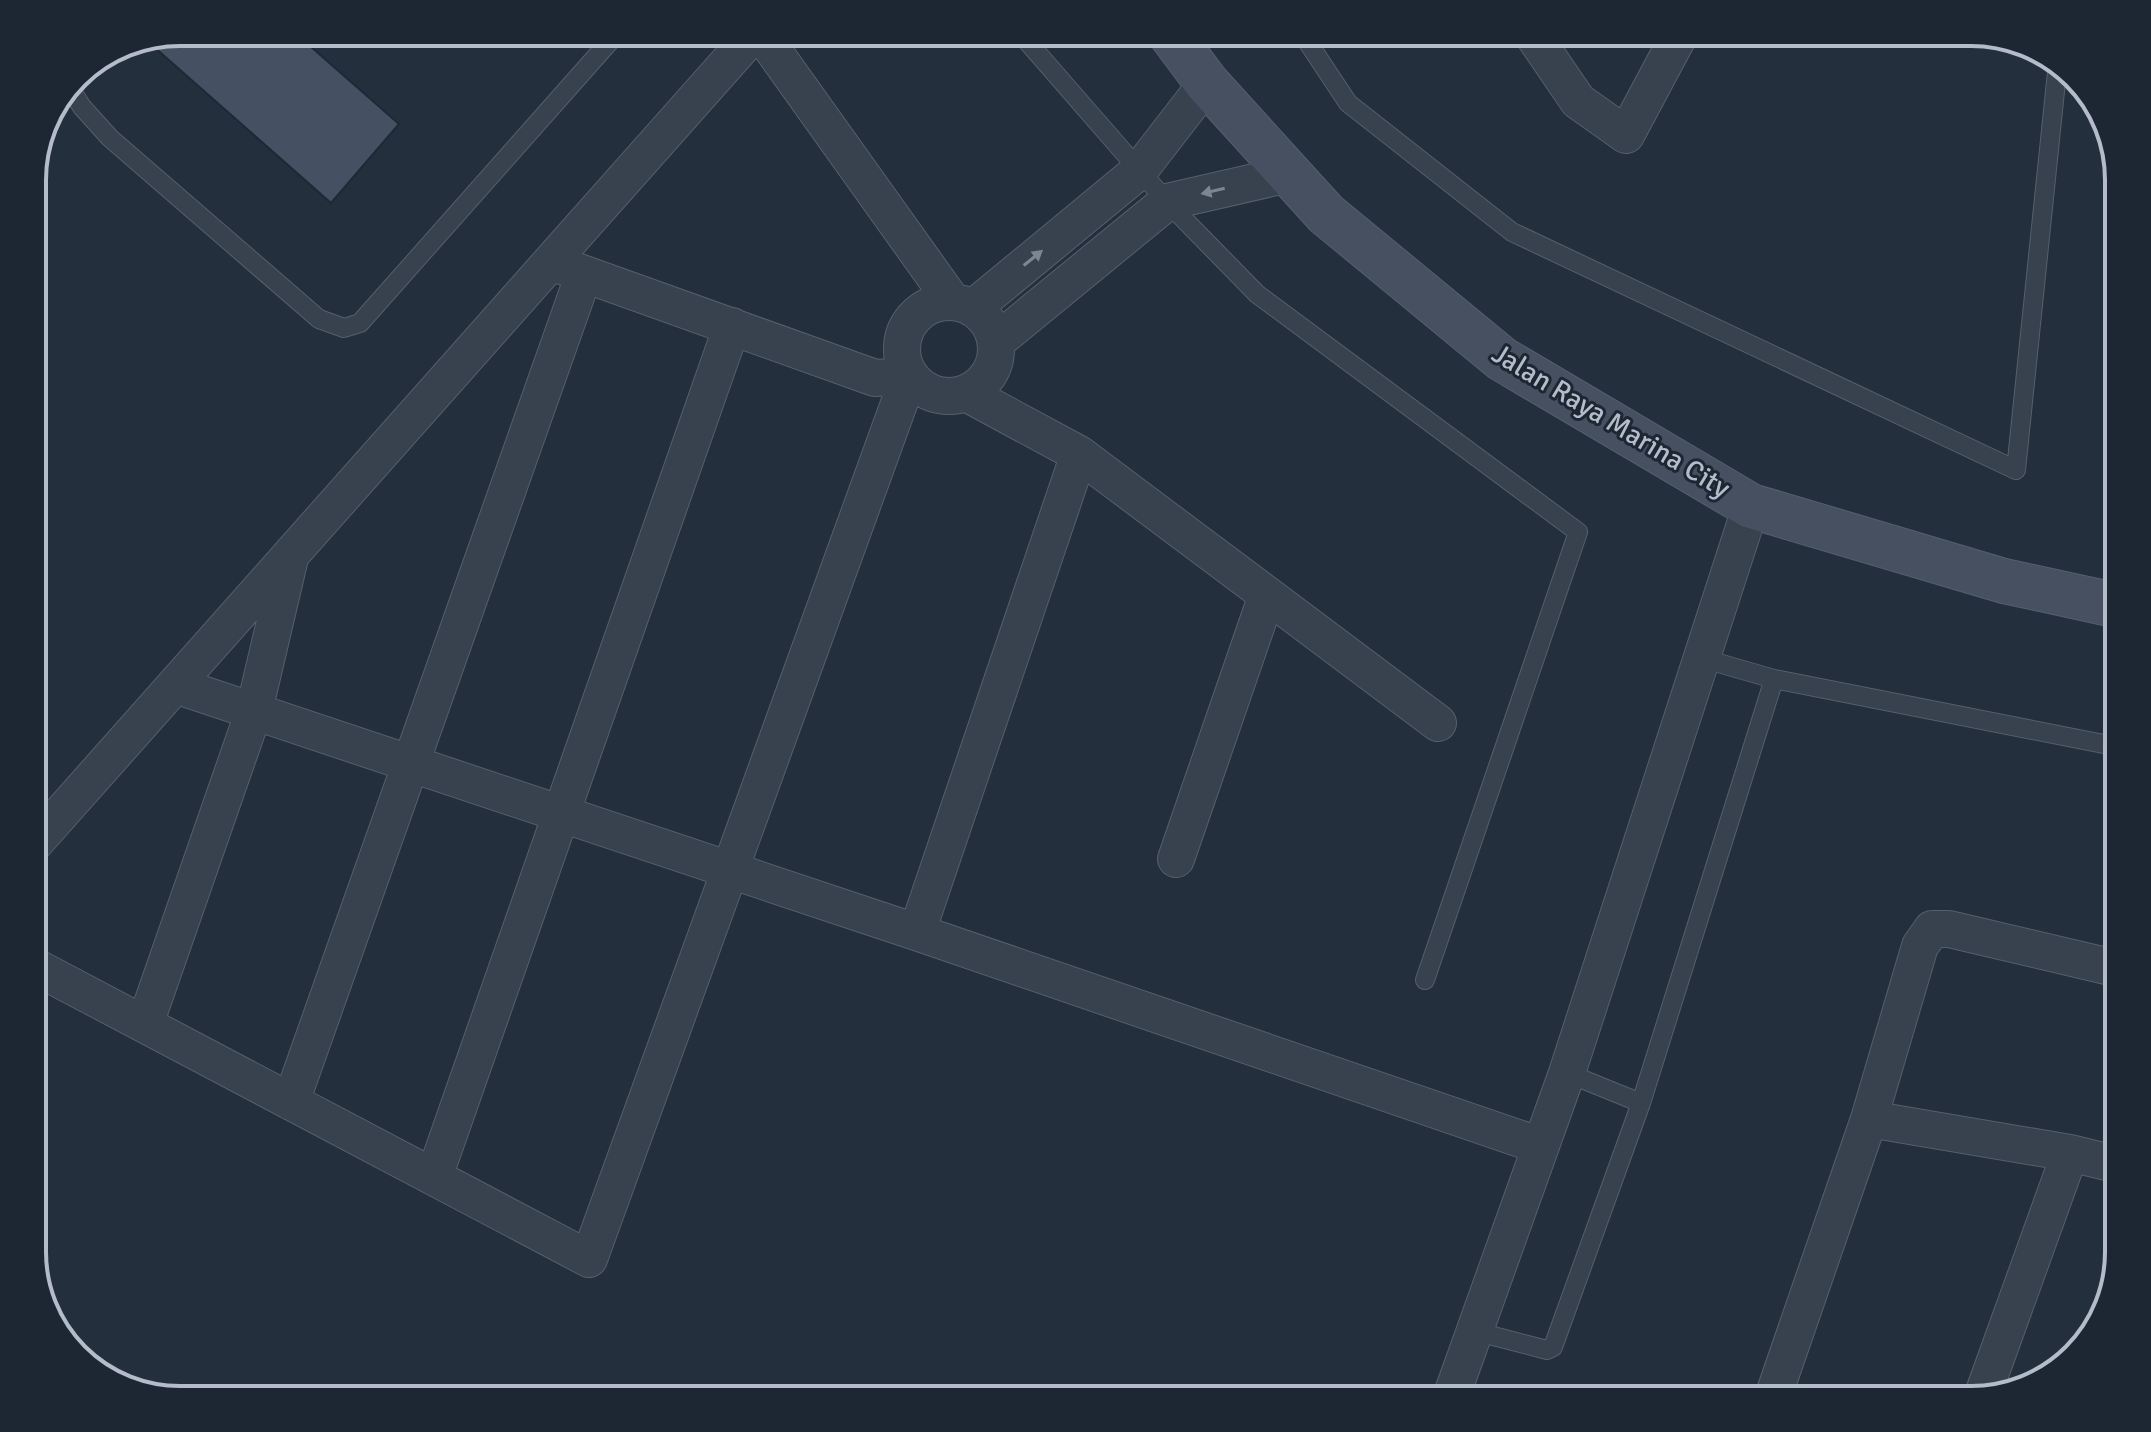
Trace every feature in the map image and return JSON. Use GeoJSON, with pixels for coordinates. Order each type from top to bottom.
{"type":"FeatureCollection","features":[{"type":"Feature","properties":{"kind":"main road","name":"Jalan Raya Marina City"},"geometry":{"type":"LineString","coordinates":[[1179,46],[1207,83],[1326,214],[1502,359],[1751,506],[2004,581],[2105,603]]}},
{"type":"Feature","properties":{"kind":"street"},"geometry":{"type":"LineString","coordinates":[[46,830],[290,556],[568,268],[746,46]]}},
{"type":"Feature","properties":{"kind":"street"},"geometry":{"type":"LineString","coordinates":[[768,46],[962,304],[988,322],[996,342],[994,363],[989,372],[983,381],[966,393],[945,396],[924,390],[909,376],[901,356],[903,335],[914,316],[932,304],[962,304],[1139,171],[1207,83]]}},
{"type":"Feature","properties":{"kind":"street"},"geometry":{"type":"LineString","coordinates":[[1541,46],[1578,101],[1626,135],[1674,46]]}},
{"type":"Feature","properties":{"kind":"street"},"geometry":{"type":"LineString","coordinates":[[996,342],[1167,202],[1289,174]]}},
{"type":"Feature","properties":{"kind":"street"},"geometry":{"type":"LineString","coordinates":[[568,268],[875,378],[909,376]]}},
{"type":"Feature","properties":{"kind":"street"},"geometry":{"type":"LineString","coordinates":[[291,1102],[410,763],[568,268]]}},
{"type":"Feature","properties":{"kind":"street"},"geometry":{"type":"LineString","coordinates":[[434,1177],[732,326]]}},
{"type":"Feature","properties":{"kind":"street"},"geometry":{"type":"LineString","coordinates":[[46,972],[589,1259],[909,376]]}},
{"type":"Feature","properties":{"kind":"street"},"geometry":{"type":"LineString","coordinates":[[966,393],[1079,454],[1438,723]]}},
{"type":"Feature","properties":{"kind":"street"},"geometry":{"type":"LineString","coordinates":[[917,932],[1079,454]]}},
{"type":"Feature","properties":{"kind":"street"},"geometry":{"type":"LineString","coordinates":[[1455,1386],[1567,1073],[1751,506]]}},
{"type":"Feature","properties":{"kind":"street"},"geometry":{"type":"LineString","coordinates":[[145,1024],[254,711],[290,556]]}},
{"type":"Feature","properties":{"kind":"street"},"geometry":{"type":"LineString","coordinates":[[1176,859],[1267,595]]}},
{"type":"Feature","properties":{"kind":"street"},"geometry":{"type":"LineString","coordinates":[[175,685],[917,932],[1541,1146]]}},
{"type":"Feature","properties":{"kind":"street"},"geometry":{"type":"LineString","coordinates":[[1777,1386],[1869,1119],[1920,946],[1932,929],[1949,929],[2105,966]]}},
{"type":"Feature","properties":{"kind":"street"},"geometry":{"type":"LineString","coordinates":[[1869,1119],[2105,1162]]}},
{"type":"Feature","properties":{"kind":"street"},"geometry":{"type":"LineString","coordinates":[[1986,1385],[2070,1153]]}},
{"type":"Feature","properties":{"kind":"lane"},"geometry":{"type":"LineString","coordinates":[[76,97],[110,138],[319,319],[344,328],[360,323],[606,46]]}},
{"type":"Feature","properties":{"kind":"lane"},"geometry":{"type":"LineString","coordinates":[[1031,46],[1167,202],[1257,294],[1578,532],[1425,980]]}},
{"type":"Feature","properties":{"kind":"lane"},"geometry":{"type":"LineString","coordinates":[[1310,46],[1348,103],[1512,232],[2016,470],[2056,77]]}},
{"type":"Feature","properties":{"kind":"lane"},"geometry":{"type":"LineString","coordinates":[[1701,658],[1774,679],[2105,744]]}},
{"type":"Feature","properties":{"kind":"lane"},"geometry":{"type":"LineString","coordinates":[[1474,1331],[1547,1350],[1553,1347],[1641,1103],[1774,679]]}},
{"type":"Feature","properties":{"kind":"lane"},"geometry":{"type":"LineString","coordinates":[[1567,1073],[1641,1103]]}},
{"type":"Feature","properties":{"kind":"building"},"geometry":{"type":"Polygon","coordinates":[[[310,46],[399,124],[331,203],[156,49],[310,46]]]}}]}
